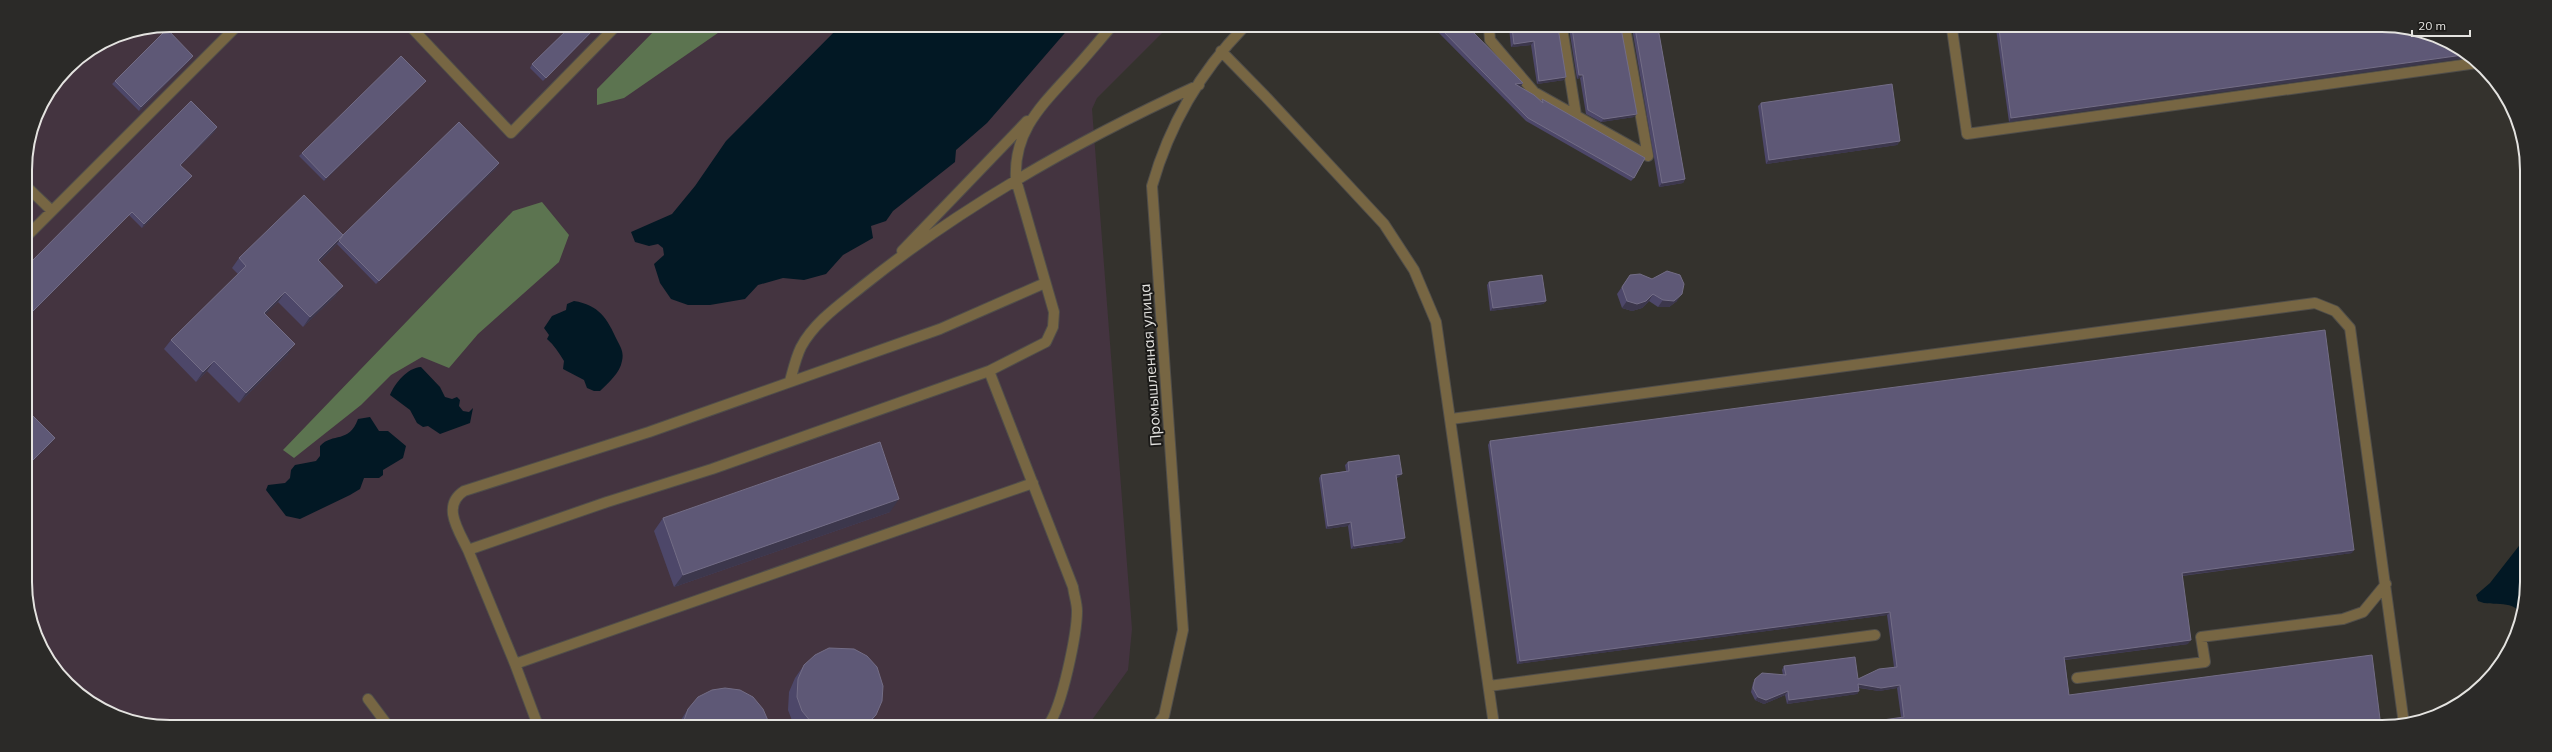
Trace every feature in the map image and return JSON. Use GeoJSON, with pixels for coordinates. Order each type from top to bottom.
{"type":"FeatureCollection","features":[{"type":"Feature","properties":{"kind":"street"},"geometry":{"type":"LineString","coordinates":[[32,231],[231,32]]}},
{"type":"Feature","properties":{"kind":"street"},"geometry":{"type":"LineString","coordinates":[[416,32],[511,133],[610,32]]}},
{"type":"Feature","properties":{"kind":"street"},"geometry":{"type":"LineString","coordinates":[[885,268],[1033,115],[1107,32]]}},
{"type":"Feature","properties":{"kind":"street","name":"Промышленная улица"},"geometry":{"type":"LineString","coordinates":[[1161,720],[1164,716],[1183,630],[1152,186],[1161,153],[1183,110],[1221,51],[1239,32]]}},
{"type":"Feature","properties":{"kind":"street"},"geometry":{"type":"LineString","coordinates":[[1489,32],[1490,40],[1534,92],[1648,156],[1626,32]]}},
{"type":"Feature","properties":{"kind":"street"},"geometry":{"type":"LineString","coordinates":[[1563,32],[1576,115]]}},
{"type":"Feature","properties":{"kind":"street"},"geometry":{"type":"LineString","coordinates":[[1952,32],[1967,134],[2471,64]]}},
{"type":"Feature","properties":{"kind":"street"},"geometry":{"type":"LineString","coordinates":[[1221,51],[1266,96],[1384,224],[1414,270],[1436,322],[1493,720]]}},
{"type":"Feature","properties":{"kind":"street"},"geometry":{"type":"LineString","coordinates":[[790,381],[802,346],[827,316],[885,268],[981,200],[1129,117],[1199,85]]}},
{"type":"Feature","properties":{"kind":"street"},"geometry":{"type":"LineString","coordinates":[[468,550],[607,502],[712,469],[989,371],[1046,342],[1053,327],[1054,312],[1016,180],[1015,167],[1020,141],[1033,115]]}},
{"type":"Feature","properties":{"kind":"street"},"geometry":{"type":"LineString","coordinates":[[32,192],[52,211]]}},
{"type":"Feature","properties":{"kind":"street"},"geometry":{"type":"LineString","coordinates":[[536,720],[468,550],[454,522],[451,508],[456,496],[464,492],[649,432],[940,329],[1045,283]]}},
{"type":"Feature","properties":{"kind":"street"},"geometry":{"type":"LineString","coordinates":[[1451,419],[2314,303],[2335,311],[2350,328],[2403,718]]}},
{"type":"Feature","properties":{"kind":"street"},"geometry":{"type":"LineString","coordinates":[[989,371],[1073,587],[1077,612],[1059,700],[1051,720]]}},
{"type":"Feature","properties":{"kind":"street"},"geometry":{"type":"LineString","coordinates":[[514,664],[918,521],[1033,483]]}},
{"type":"Feature","properties":{"kind":"street"},"geometry":{"type":"LineString","coordinates":[[2077,678],[2205,662],[2201,637],[2343,620],[2363,612],[2386,584]]}},
{"type":"Feature","properties":{"kind":"street"},"geometry":{"type":"LineString","coordinates":[[1489,686],[1875,635]]}},
{"type":"Feature","properties":{"kind":"street"},"geometry":{"type":"LineString","coordinates":[[368,699],[384,720]]}},
{"type":"Feature","properties":{"kind":"shaded area"},"geometry":{"type":"Polygon","coordinates":[[[1163,32],[1097,98],[1092,109],[1132,629],[1128,670],[1092,720],[170,720],[152,719],[134,715],[117,710],[101,702],[72,680],[55,659],[39,627],[33,600],[32,161],[37,134],[46,109],[55,93],[72,72],[93,55],[125,39],[152,33],[1163,32]]]}},
{"type":"Feature","properties":{"kind":"green space"},"geometry":{"type":"Polygon","coordinates":[[[653,32],[719,32],[624,98],[597,105],[597,89],[653,32]]]}},
{"type":"Feature","properties":{"kind":"green space"},"geometry":{"type":"Polygon","coordinates":[[[542,202],[569,235],[559,262],[478,334],[449,368],[422,357],[391,375],[361,405],[294,458],[283,450],[513,211],[542,202]]]}},
{"type":"Feature","properties":{"kind":"water"},"geometry":{"type":"Polygon","coordinates":[[[834,32],[1066,32],[987,123],[956,150],[955,162],[893,211],[886,221],[871,226],[873,238],[843,255],[826,274],[804,280],[783,278],[758,285],[745,299],[710,305],[688,305],[671,299],[660,283],[654,264],[664,255],[663,248],[658,244],[649,246],[635,242],[631,232],[672,214],[695,186],[726,141],[834,32]]]}},
{"type":"Feature","properties":{"kind":"water"},"geometry":{"type":"Polygon","coordinates":[[[574,301],[596,309],[606,319],[622,350],[623,358],[619,370],[600,391],[594,391],[587,388],[584,380],[563,369],[564,361],[554,346],[547,339],[549,335],[544,328],[552,316],[566,310],[567,304],[574,301]]]}},
{"type":"Feature","properties":{"kind":"water"},"geometry":{"type":"Polygon","coordinates":[[[421,367],[440,387],[445,397],[452,399],[457,397],[460,400],[459,406],[463,411],[469,412],[473,408],[470,423],[440,434],[428,426],[423,427],[417,423],[410,410],[390,395],[395,386],[406,373],[421,367]]]}},
{"type":"Feature","properties":{"kind":"water"},"geometry":{"type":"Polygon","coordinates":[[[370,417],[379,431],[388,431],[406,446],[403,458],[383,470],[383,475],[379,478],[364,478],[360,489],[350,495],[300,519],[286,516],[266,490],[268,485],[285,483],[290,478],[291,470],[295,465],[316,461],[320,456],[320,446],[330,439],[340,437],[350,432],[358,419],[370,417]]]}},
{"type":"Feature","properties":{"kind":"water"},"geometry":{"type":"Polygon","coordinates":[[[2520,545],[2520,582],[2517,609],[2509,605],[2490,604],[2478,601],[2476,595],[2490,583],[2520,545]]]}},
{"type":"Feature","properties":{"kind":"building"},"geometry":{"type":"Polygon","coordinates":[[[164,32],[170,32],[193,56],[141,107],[115,81],[164,32]]]}},
{"type":"Feature","properties":{"kind":"building"},"geometry":{"type":"Polygon","coordinates":[[[565,32],[591,32],[546,78],[532,64],[565,32]]]}},
{"type":"Feature","properties":{"kind":"building"},"geometry":{"type":"Polygon","coordinates":[[[1444,32],[1473,32],[1523,83],[1515,84],[1534,95],[1543,103],[1542,99],[1645,158],[1634,178],[1528,118],[1444,32]]]}},
{"type":"Feature","properties":{"kind":"building"},"geometry":{"type":"Polygon","coordinates":[[[1512,32],[1559,32],[1566,77],[1539,81],[1534,41],[1514,44],[1512,32]]]}},
{"type":"Feature","properties":{"kind":"building"},"geometry":{"type":"Polygon","coordinates":[[[1573,32],[1622,32],[1637,114],[1604,119],[1588,110],[1583,75],[1579,75],[1573,32]]]}},
{"type":"Feature","properties":{"kind":"building"},"geometry":{"type":"Polygon","coordinates":[[[1636,32],[1659,32],[1685,179],[1662,183],[1636,32]]]}},
{"type":"Feature","properties":{"kind":"building"},"geometry":{"type":"Polygon","coordinates":[[[1999,32],[2382,32],[2400,33],[2435,42],[2459,56],[2011,118],[1999,32]]]}},
{"type":"Feature","properties":{"kind":"building"},"geometry":{"type":"Polygon","coordinates":[[[401,56],[426,81],[326,178],[302,153],[401,56]]]}},
{"type":"Feature","properties":{"kind":"building"},"geometry":{"type":"Polygon","coordinates":[[[1892,84],[1900,141],[1769,160],[1761,103],[1892,84]]]}},
{"type":"Feature","properties":{"kind":"building"},"geometry":{"type":"Polygon","coordinates":[[[191,101],[217,127],[180,165],[192,176],[144,224],[132,212],[32,312],[32,261],[191,101]]]}},
{"type":"Feature","properties":{"kind":"building"},"geometry":{"type":"Polygon","coordinates":[[[459,122],[499,163],[379,281],[339,241],[343,235],[459,122]]]}},
{"type":"Feature","properties":{"kind":"building"},"geometry":{"type":"Polygon","coordinates":[[[304,195],[343,235],[318,260],[343,286],[310,317],[285,292],[264,313],[295,344],[246,393],[214,361],[203,372],[171,340],[246,266],[239,258],[304,195]]]}},
{"type":"Feature","properties":{"kind":"building"},"geometry":{"type":"Polygon","coordinates":[[[1667,271],[1680,275],[1684,284],[1682,294],[1674,301],[1663,300],[1653,294],[1646,301],[1637,304],[1627,301],[1622,287],[1630,275],[1640,274],[1652,279],[1667,271]]]}},
{"type":"Feature","properties":{"kind":"building"},"geometry":{"type":"Polygon","coordinates":[[[1542,275],[1546,301],[1493,308],[1489,282],[1542,275]]]}},
{"type":"Feature","properties":{"kind":"building"},"geometry":{"type":"Polygon","coordinates":[[[2325,330],[2354,550],[2182,573],[2191,640],[2064,657],[2069,695],[2372,655],[2380,720],[1883,720],[1904,717],[1900,685],[1881,688],[1858,684],[1859,691],[1789,700],[1788,691],[1766,700],[1758,697],[1753,688],[1755,679],[1762,673],[1786,675],[1784,666],[1855,657],[1858,679],[1879,669],[1897,667],[1890,612],[1520,661],[1490,441],[2325,330]]]}},
{"type":"Feature","properties":{"kind":"building"},"geometry":{"type":"Polygon","coordinates":[[[32,415],[55,438],[32,461],[32,415]]]}},
{"type":"Feature","properties":{"kind":"building"},"geometry":{"type":"Polygon","coordinates":[[[880,442],[899,499],[683,575],[663,518],[880,442]]]}},
{"type":"Feature","properties":{"kind":"building"},"geometry":{"type":"Polygon","coordinates":[[[1399,455],[1402,474],[1396,475],[1405,538],[1354,546],[1351,522],[1328,526],[1321,475],[1349,471],[1348,462],[1399,455]]]}},
{"type":"Feature","properties":{"kind":"building"},"geometry":{"type":"Polygon","coordinates":[[[829,648],[854,649],[867,656],[877,667],[883,686],[882,701],[876,715],[871,720],[810,720],[802,711],[797,697],[798,679],[804,665],[815,655],[829,648]]]}},
{"type":"Feature","properties":{"kind":"building"},"geometry":{"type":"Polygon","coordinates":[[[725,688],[740,690],[753,697],[763,709],[768,720],[684,720],[688,709],[698,697],[712,690],[725,688]]]}}]}
